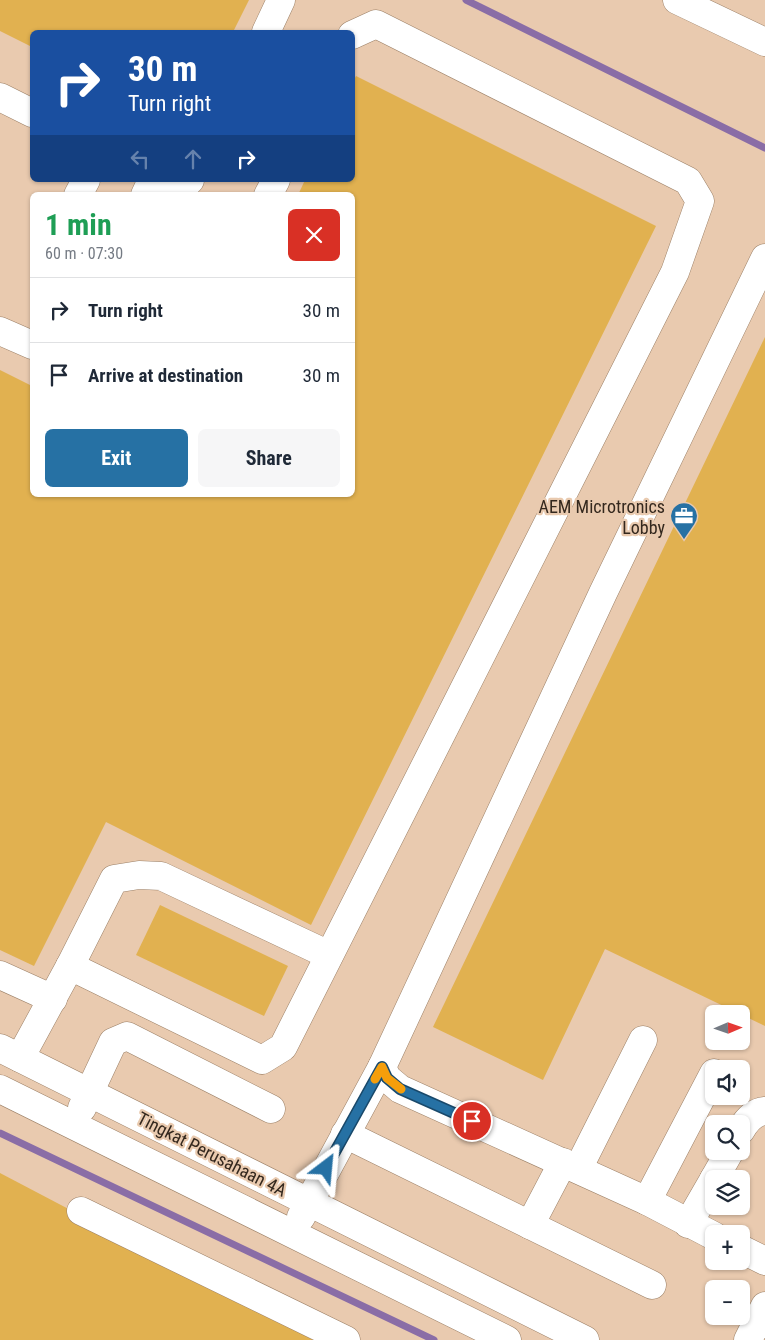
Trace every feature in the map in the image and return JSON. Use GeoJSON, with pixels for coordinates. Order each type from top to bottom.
{"type":"FeatureCollection","features":[{"type":"Feature","properties":{"kind":"street"},"geometry":{"type":"LineString","coordinates":[[267,30],[282,0]]}},
{"type":"Feature","properties":{"kind":"street"},"geometry":{"type":"LineString","coordinates":[[677,0],[765,42]]}},
{"type":"Feature","properties":{"kind":"street"},"geometry":{"type":"LineString","coordinates":[[70,966],[262,1060],[283,1047],[675,272],[700,201],[688,182],[376,24],[355,34]]}},
{"type":"Feature","properties":{"kind":"street"},"geometry":{"type":"LineString","coordinates":[[0,97],[30,112]]}},
{"type":"Feature","properties":{"kind":"street"},"geometry":{"type":"LineString","coordinates":[[292,1234],[382,1067],[603,594],[765,258]]}},
{"type":"Feature","properties":{"kind":"street"},"geometry":{"type":"LineString","coordinates":[[0,331],[30,344]]}},
{"type":"Feature","properties":{"kind":"street"},"geometry":{"type":"LineString","coordinates":[[10,1053],[53,999],[114,879],[139,875],[161,876],[330,955]]}},
{"type":"Feature","properties":{"kind":"street"},"geometry":{"type":"LineString","coordinates":[[0,975],[53,999]]}},
{"type":"Feature","properties":{"kind":"street"},"geometry":{"type":"LineString","coordinates":[[74,1125],[113,1042],[127,1036],[271,1109]]}},
{"type":"Feature","properties":{"kind":"street"},"geometry":{"type":"LineString","coordinates":[[530,1225],[570,1165],[643,1040]]}},
{"type":"Feature","properties":{"kind":"street","name":"Tingkat Perusahaan 4A"},"geometry":{"type":"LineString","coordinates":[[10,1053],[585,1340]]}},
{"type":"Feature","properties":{"kind":"street"},"geometry":{"type":"LineString","coordinates":[[382,1067],[387,1078],[400,1089],[647,1201],[705,1232]]}},
{"type":"Feature","properties":{"kind":"street"},"geometry":{"type":"LineString","coordinates":[[0,1089],[507,1340]]}},
{"type":"Feature","properties":{"kind":"street"},"geometry":{"type":"LineString","coordinates":[[647,1201],[705,1090]]}},
{"type":"Feature","properties":{"kind":"street"},"geometry":{"type":"LineString","coordinates":[[750,1118],[761,1111],[765,1111]]}},
{"type":"Feature","properties":{"kind":"street"},"geometry":{"type":"LineString","coordinates":[[345,1134],[652,1285]]}},
{"type":"Feature","properties":{"kind":"street"},"geometry":{"type":"LineString","coordinates":[[688,1224],[705,1195]]}},
{"type":"Feature","properties":{"kind":"street"},"geometry":{"type":"LineString","coordinates":[[81,1211],[346,1340]]}},
{"type":"Feature","properties":{"kind":"street"},"geometry":{"type":"LineString","coordinates":[[750,1254],[765,1261]]}},
{"type":"Feature","properties":{"kind":"street"},"geometry":{"type":"LineString","coordinates":[[457,1316],[474,1285]]}},
{"type":"Feature","properties":{"kind":"street"},"geometry":{"type":"LineString","coordinates":[[748,1340],[765,1306]]}},
{"type":"Feature","properties":{"kind":"street"},"geometry":{"type":"LineString","coordinates":[[528,1312],[565,1340]]}},
{"type":"Feature","properties":{"kind":"building"},"geometry":{"type":"Polygon","coordinates":[[[0,0],[249,0],[234,30],[30,30],[30,46],[0,31],[0,0]]]}},
{"type":"Feature","properties":{"kind":"building"},"geometry":{"type":"Polygon","coordinates":[[[356,76],[656,226],[311,925],[106,822],[34,966],[0,950],[0,370],[30,385],[30,497],[355,497],[355,192],[299,192],[304,182],[355,182],[356,76]]]}},
{"type":"Feature","properties":{"kind":"building"},"geometry":{"type":"Polygon","coordinates":[[[765,337],[765,1026],[750,1019],[750,1005],[721,1005],[605,949],[543,1080],[433,1027],[765,337]]]}},
{"type":"Feature","properties":{"kind":"building"},"geometry":{"type":"Polygon","coordinates":[[[160,905],[288,966],[264,1016],[136,955],[160,905]]]}},
{"type":"Feature","properties":{"kind":"building"},"geometry":{"type":"Polygon","coordinates":[[[0,1173],[318,1340],[0,1340],[0,1173]]]}},
{"type":"Feature","properties":{"kind":"waterway"},"geometry":{"type":"LineString","coordinates":[[466,0],[765,148]]}},
{"type":"Feature","properties":{"kind":"waterway"},"geometry":{"type":"LineString","coordinates":[[0,1133],[434,1340]]}},
{"type":"Feature","properties":{"kind":"slow traffic"},"geometry":{"type":"LineString","coordinates":[[375,1079],[382,1067],[387,1078],[401,1089]]}},
{"type":"Feature","properties":{"kind":"place","name":"AEM Microtronics Lobby"},"geometry":{"type":"Point","coordinates":[684,540]}},
{"type":"Feature","properties":{"kind":"route"},"geometry":{"type":"LineString","coordinates":[[326,1168],[382,1067],[387,1078],[400,1089],[472,1121]]}}]}
